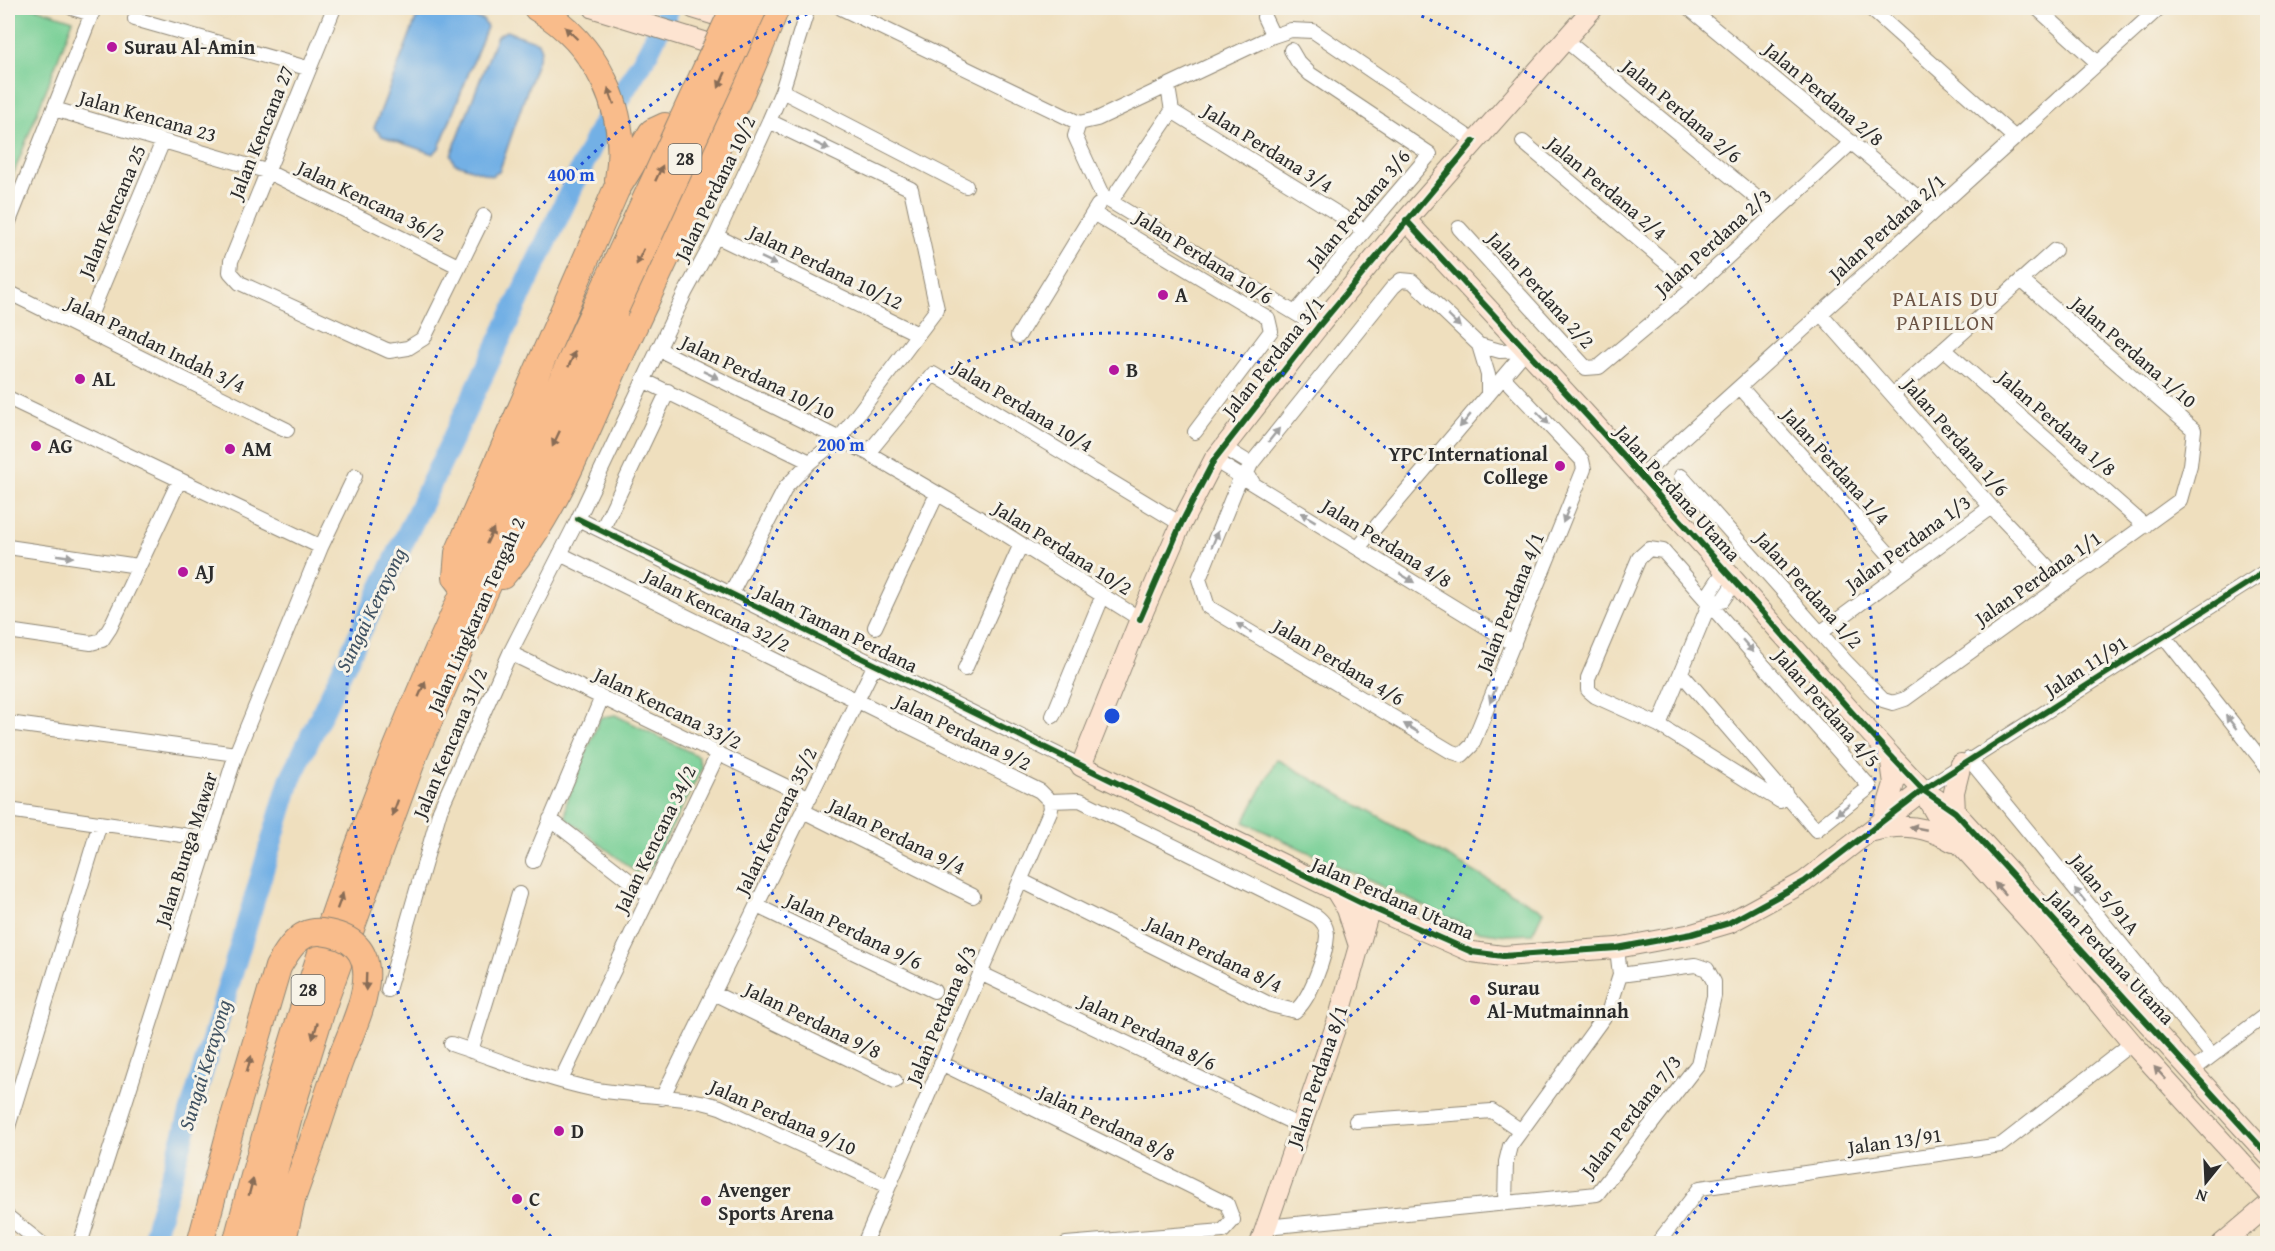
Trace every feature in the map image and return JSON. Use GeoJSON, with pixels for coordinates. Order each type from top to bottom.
{"type":"FeatureCollection","features":[{"type":"Feature","properties":{"kind":"highway"},"geometry":{"type":"LineString","coordinates":[[537,8],[571,32],[598,67],[611,96],[620,127],[621,161],[616,190]]}},
{"type":"Feature","properties":{"kind":"highway","name":"Jalan Lingkaran Tengah 2"},"geometry":{"type":"LineString","coordinates":[[607,306],[734,8]]}},
{"type":"Feature","properties":{"kind":"highway","name":"Jalan Lingkaran Tengah 2"},"geometry":{"type":"LineString","coordinates":[[236,1244],[272,1107],[308,990],[399,743],[474,593],[607,306],[754,8]]}},
{"type":"Feature","properties":{"kind":"highway"},"geometry":{"type":"LineString","coordinates":[[709,166],[704,144],[685,130],[665,126],[652,132],[616,190],[458,553],[456,577],[474,593],[527,548],[563,480],[709,166],[776,8]]}},
{"type":"Feature","properties":{"kind":"highway","name":"Jalan Lingkaran Tengah 2"},"geometry":{"type":"LineString","coordinates":[[255,1244],[289,1116],[325,1000],[474,593]]}},
{"type":"Feature","properties":{"kind":"highway"},"geometry":{"type":"LineString","coordinates":[[200,1244],[233,1120],[278,967],[288,948],[304,936],[318,932],[339,936],[354,945],[363,957],[368,981],[362,1008],[293,1196],[282,1244]]}},
{"type":"Feature","properties":{"kind":"street"},"geometry":{"type":"LineString","coordinates":[[8,224],[93,11],[72,8]]}},
{"type":"Feature","properties":{"kind":"street","name":"Jalan Kencana 27"},"geometry":{"type":"LineString","coordinates":[[334,8],[266,171],[231,261],[230,272],[240,283],[389,351],[408,348],[424,338],[458,266]]}},
{"type":"Feature","properties":{"kind":"street"},"geometry":{"type":"LineString","coordinates":[[594,8],[756,58]]}},
{"type":"Feature","properties":{"kind":"street"},"geometry":{"type":"LineString","coordinates":[[695,8],[767,31]]}},
{"type":"Feature","properties":{"kind":"street","name":"Jalan Perdana 10/2"},"geometry":{"type":"LineString","coordinates":[[560,554],[658,349],[716,236],[769,121],[782,92],[808,8]]}},
{"type":"Feature","properties":{"kind":"street"},"geometry":{"type":"LineString","coordinates":[[841,8],[1079,123],[1098,119],[1273,36],[1301,29],[1319,34],[1474,141]]}},
{"type":"Feature","properties":{"kind":"street","name":"Jalan Perdana 3/1"},"geometry":{"type":"LineString","coordinates":[[1082,766],[1140,619],[1181,524],[1218,453],[1406,220],[1593,8]]}},
{"type":"Feature","properties":{"kind":"street","name":"Jalan Perdana 2/8"},"geometry":{"type":"LineString","coordinates":[[1689,8],[1934,211]]}},
{"type":"Feature","properties":{"kind":"street"},"geometry":{"type":"LineString","coordinates":[[1870,8],[2015,138]]}},
{"type":"Feature","properties":{"kind":"street"},"geometry":{"type":"LineString","coordinates":[[2037,8],[2098,63]]}},
{"type":"Feature","properties":{"kind":"street","name":"Jalan Perdana 2/1"},"geometry":{"type":"LineString","coordinates":[[1641,476],[2159,8]]}},
{"type":"Feature","properties":{"kind":"street"},"geometry":{"type":"LineString","coordinates":[[1264,17],[1273,36]]}},
{"type":"Feature","properties":{"kind":"street"},"geometry":{"type":"LineString","coordinates":[[135,19],[308,68]]}},
{"type":"Feature","properties":{"kind":"street","name":"Jalan Perdana 2/6"},"geometry":{"type":"LineString","coordinates":[[1564,39],[1775,213]]}},
{"type":"Feature","properties":{"kind":"street","name":"Jalan Perdana 3/6"},"geometry":{"type":"LineString","coordinates":[[1291,50],[1302,68],[1310,75],[1430,154],[1295,313]]}},
{"type":"Feature","properties":{"kind":"street","name":"Jalan Perdana 3/4"},"geometry":{"type":"LineString","coordinates":[[1168,87],[1172,111],[1364,230]]}},
{"type":"Feature","properties":{"kind":"street"},"geometry":{"type":"LineString","coordinates":[[782,92],[966,186]]}},
{"type":"Feature","properties":{"kind":"street","name":"Jalan Kencana 23"},"geometry":{"type":"LineString","coordinates":[[54,109],[266,171]]}},
{"type":"Feature","properties":{"kind":"street"},"geometry":{"type":"LineString","coordinates":[[1018,336],[1094,213],[1107,199],[1172,111]]}},
{"type":"Feature","properties":{"kind":"street"},"geometry":{"type":"LineString","coordinates":[[732,594],[786,487],[810,462],[840,439],[937,309],[911,189],[769,121]]}},
{"type":"Feature","properties":{"kind":"street"},"geometry":{"type":"LineString","coordinates":[[1079,123],[1075,136],[1107,199],[1318,327]]}},
{"type":"Feature","properties":{"kind":"street","name":"Jalan Kencana 25"},"geometry":{"type":"LineString","coordinates":[[84,330],[163,141]]}},
{"type":"Feature","properties":{"kind":"street","name":"Jalan Perdana 2/4"},"geometry":{"type":"LineString","coordinates":[[1523,142],[1695,287]]}},
{"type":"Feature","properties":{"kind":"street","name":"Jalan Perdana 2/3"},"geometry":{"type":"LineString","coordinates":[[1599,367],[1695,287],[1852,142]]}},
{"type":"Feature","properties":{"kind":"street","name":"Jalan Kencana 36/2"},"geometry":{"type":"LineString","coordinates":[[266,171],[458,266]]}},
{"type":"Feature","properties":{"kind":"street","name":"Jalan Perdana 10/6"},"geometry":{"type":"LineString","coordinates":[[1094,213],[1268,318],[1272,324],[1271,331],[1195,432]]}},
{"type":"Feature","properties":{"kind":"street"},"geometry":{"type":"LineString","coordinates":[[458,266],[484,216]]}},
{"type":"Feature","properties":{"kind":"street","name":"Jalan Perdana Utama"},"geometry":{"type":"LineString","coordinates":[[1406,220],[1641,476],[1890,755],[1923,790],[1954,812],[2193,1070],[2268,1155]]}},
{"type":"Feature","properties":{"kind":"street","name":"Jalan Perdana 2/2"},"geometry":{"type":"LineString","coordinates":[[1459,228],[1586,368],[1599,367]]}},
{"type":"Feature","properties":{"kind":"street","name":"Jalan Perdana 10/12"},"geometry":{"type":"LineString","coordinates":[[716,236],[918,334]]}},
{"type":"Feature","properties":{"kind":"street"},"geometry":{"type":"LineString","coordinates":[[1894,394],[2055,250]]}},
{"type":"Feature","properties":{"kind":"street"},"geometry":{"type":"LineString","coordinates":[[1247,480],[1251,464],[1401,280],[1412,281],[1479,345],[1500,351],[1526,350]]}},
{"type":"Feature","properties":{"kind":"street","name":"Jalan Perdana 1/10"},"geometry":{"type":"LineString","coordinates":[[2022,280],[2194,429],[2190,465],[2180,500]]}},
{"type":"Feature","properties":{"kind":"street","name":"Jalan Pandan Indah 3/4"},"geometry":{"type":"LineString","coordinates":[[8,292],[286,430]]}},
{"type":"Feature","properties":{"kind":"street","name":"Jalan Perdana 1/6"},"geometry":{"type":"LineString","coordinates":[[1821,314],[1894,394],[1991,507],[2064,584]]}},
{"type":"Feature","properties":{"kind":"street"},"geometry":{"type":"LineString","coordinates":[[1479,345],[1488,375],[1488,395]]}},
{"type":"Feature","properties":{"kind":"street","name":"Jalan Perdana 10/10"},"geometry":{"type":"LineString","coordinates":[[658,349],[840,439]]}},
{"type":"Feature","properties":{"kind":"street","name":"Jalan Perdana 1/8"},"geometry":{"type":"LineString","coordinates":[[1944,349],[2145,526]]}},
{"type":"Feature","properties":{"kind":"street"},"geometry":{"type":"LineString","coordinates":[[1358,548],[1526,350]]}},
{"type":"Feature","properties":{"kind":"street","name":"Jalan Perdana 10/4"},"geometry":{"type":"LineString","coordinates":[[867,453],[933,374],[1181,524]]}},
{"type":"Feature","properties":{"kind":"street","name":"Jalan Perdana 4/1"},"geometry":{"type":"LineString","coordinates":[[1462,755],[1472,746],[1582,477],[1582,460],[1503,377]]}},
{"type":"Feature","properties":{"kind":"street"},"geometry":{"type":"LineString","coordinates":[[643,380],[810,462]]}},
{"type":"Feature","properties":{"kind":"street","name":"Jalan Perdana 1/4"},"geometry":{"type":"LineString","coordinates":[[1740,387],[1903,570]]}},
{"type":"Feature","properties":{"kind":"street"},"geometry":{"type":"LineString","coordinates":[[602,530],[668,391]]}},
{"type":"Feature","properties":{"kind":"street"},"geometry":{"type":"LineString","coordinates":[[8,398],[321,547]]}},
{"type":"Feature","properties":{"kind":"street","name":"Jalan Perdana 10/2"},"geometry":{"type":"LineString","coordinates":[[840,439],[1021,544],[1140,619]]}},
{"type":"Feature","properties":{"kind":"street"},"geometry":{"type":"LineString","coordinates":[[1218,453],[1251,464]]}},
{"type":"Feature","properties":{"kind":"street","name":"Jalan Perdana 4/8"},"geometry":{"type":"LineString","coordinates":[[1218,453],[1247,480],[1514,644]]}},
{"type":"Feature","properties":{"kind":"street","name":"Jalan Bunga Mawar"},"geometry":{"type":"LineString","coordinates":[[80,1244],[236,754],[321,547],[355,476]]}},
{"type":"Feature","properties":{"kind":"street","name":"Jalan Perdana 1/2"},"geometry":{"type":"LineString","coordinates":[[1681,476],[1820,633],[1883,700],[1893,703],[1905,699],[1918,689]]}},
{"type":"Feature","properties":{"kind":"street","name":"Jalan Perdana 4/6"},"geometry":{"type":"LineString","coordinates":[[1247,480],[1199,579],[1208,607],[1450,751],[1462,755]]}},
{"type":"Feature","properties":{"kind":"street"},"geometry":{"type":"LineString","coordinates":[[8,631],[91,643],[102,640],[110,628],[179,481]]}},
{"type":"Feature","properties":{"kind":"street"},"geometry":{"type":"LineString","coordinates":[[875,627],[937,494]]}},
{"type":"Feature","properties":{"kind":"street","name":"Jalan Perdana 1/1"},"geometry":{"type":"LineString","coordinates":[[1918,689],[2180,500]]}},
{"type":"Feature","properties":{"kind":"street","name":"Jalan Perdana 1/3"},"geometry":{"type":"LineString","coordinates":[[1820,633],[1991,507]]}},
{"type":"Feature","properties":{"kind":"street","name":"Jalan Taman Perdana"},"geometry":{"type":"LineString","coordinates":[[578,519],[1082,766]]}},
{"type":"Feature","properties":{"kind":"street"},"geometry":{"type":"LineString","coordinates":[[965,669],[1021,544]]}},
{"type":"Feature","properties":{"kind":"street"},"geometry":{"type":"LineString","coordinates":[[8,547],[138,566]]}},
{"type":"Feature","properties":{"kind":"street"},"geometry":{"type":"LineString","coordinates":[[1681,673],[1785,792],[1780,801],[1659,725],[1595,696],[1588,690],[1588,678],[1639,558],[1649,549],[1663,551],[1710,602]]}},
{"type":"Feature","properties":{"kind":"street","name":"Jalan Kencana 31/2"},"geometry":{"type":"LineString","coordinates":[[388,990],[440,810],[510,653],[560,554]]}},
{"type":"Feature","properties":{"kind":"street","name":"Jalan Kencana 32/2"},"geometry":{"type":"LineString","coordinates":[[560,554],[857,703]]}},
{"type":"Feature","properties":{"kind":"street","name":"Jalan 11/91"},"geometry":{"type":"LineString","coordinates":[[1923,790],[2268,570]]}},
{"type":"Feature","properties":{"kind":"street"},"geometry":{"type":"LineString","coordinates":[[1659,725],[1710,602],[1711,591],[1730,576]]}},
{"type":"Feature","properties":{"kind":"street"},"geometry":{"type":"LineString","coordinates":[[1053,716],[1103,595]]}},
{"type":"Feature","properties":{"kind":"street","name":"Jalan Perdana 4/5"},"geometry":{"type":"LineString","coordinates":[[1710,602],[1870,787],[1816,830],[1785,792]]}},
{"type":"Feature","properties":{"kind":"street"},"geometry":{"type":"LineString","coordinates":[[2164,636],[2268,768]]}},
{"type":"Feature","properties":{"kind":"street","name":"Jalan Kencana 33/2"},"geometry":{"type":"LineString","coordinates":[[510,653],[810,798]]}},
{"type":"Feature","properties":{"kind":"street","name":"Jalan Kencana 35/2"},"geometry":{"type":"LineString","coordinates":[[662,1098],[874,666]]}},
{"type":"Feature","properties":{"kind":"street"},"geometry":{"type":"LineString","coordinates":[[532,861],[602,697]]}},
{"type":"Feature","properties":{"kind":"street","name":"Jalan Perdana 9/2"},"geometry":{"type":"LineString","coordinates":[[857,703],[1040,791],[1050,801]]}},
{"type":"Feature","properties":{"kind":"street"},"geometry":{"type":"LineString","coordinates":[[8,723],[236,754]]}},
{"type":"Feature","properties":{"kind":"street","name":"Jalan Kencana 34/2"},"geometry":{"type":"LineString","coordinates":[[561,1080],[718,754]]}},
{"type":"Feature","properties":{"kind":"street"},"geometry":{"type":"LineString","coordinates":[[1890,755],[1894,784],[1876,826],[1914,826],[1941,835],[1963,848]]}},
{"type":"Feature","properties":{"kind":"street"},"geometry":{"type":"LineString","coordinates":[[1954,812],[1954,792],[1965,762]]}},
{"type":"Feature","properties":{"kind":"street","name":"Jalan 5/91A"},"geometry":{"type":"LineString","coordinates":[[1965,762],[2211,1054]]}},
{"type":"Feature","properties":{"kind":"street","name":"Jalan Perdana Utama"},"geometry":{"type":"LineString","coordinates":[[1082,766],[1370,907],[1469,951],[1503,956],[1617,948],[1692,934],[1729,923],[1804,882],[1923,790]]}},
{"type":"Feature","properties":{"kind":"street","name":"Jalan Perdana Utama"},"geometry":{"type":"LineString","coordinates":[[1923,790],[1941,823],[2037,929],[2132,1043],[2262,1185]]}},
{"type":"Feature","properties":{"kind":"street","name":"Jalan Perdana 8/4"},"geometry":{"type":"LineString","coordinates":[[1020,880],[1271,1005],[1295,1011],[1305,1003],[1324,950],[1327,934],[1323,921],[1316,915],[1080,800],[1050,801]]}},
{"type":"Feature","properties":{"kind":"street","name":"Jalan Perdana 8/3"},"geometry":{"type":"LineString","coordinates":[[864,1244],[1051,809],[1050,801]]}},
{"type":"Feature","properties":{"kind":"street"},"geometry":{"type":"LineString","coordinates":[[8,810],[210,839]]}},
{"type":"Feature","properties":{"kind":"street","name":"Jalan Perdana 9/4"},"geometry":{"type":"LineString","coordinates":[[803,811],[973,896]]}},
{"type":"Feature","properties":{"kind":"street"},"geometry":{"type":"LineString","coordinates":[[550,819],[649,896]]}},
{"type":"Feature","properties":{"kind":"street"},"geometry":{"type":"LineString","coordinates":[[8,1127],[100,823]]}},
{"type":"Feature","properties":{"kind":"street"},"geometry":{"type":"LineString","coordinates":[[1336,891],[1351,917],[1359,946]]}},
{"type":"Feature","properties":{"kind":"street"},"geometry":{"type":"LineString","coordinates":[[471,1051],[519,894]]}},
{"type":"Feature","properties":{"kind":"street","name":"Jalan Perdana 9/6"},"geometry":{"type":"LineString","coordinates":[[756,906],[934,991]]}},
{"type":"Feature","properties":{"kind":"street","name":"Jalan Perdana 8/1"},"geometry":{"type":"LineString","coordinates":[[1263,1235],[1339,1017],[1370,907]]}},
{"type":"Feature","properties":{"kind":"street"},"geometry":{"type":"LineString","coordinates":[[1505,1203],[1506,1162],[1510,1146],[1609,1010],[1620,975],[1617,948]]}},
{"type":"Feature","properties":{"kind":"street","name":"Jalan Perdana 7/3"},"geometry":{"type":"LineString","coordinates":[[1263,1235],[1505,1203],[1597,1194],[1698,1064],[1714,996],[1714,982],[1707,969],[1695,966],[1620,975]]}},
{"type":"Feature","properties":{"kind":"street","name":"Jalan Perdana 8/6"},"geometry":{"type":"LineString","coordinates":[[980,973],[1300,1126]]}},
{"type":"Feature","properties":{"kind":"street","name":"Jalan Perdana 9/8"},"geometry":{"type":"LineString","coordinates":[[713,993],[895,1081]]}},
{"type":"Feature","properties":{"kind":"street"},"geometry":{"type":"LineString","coordinates":[[2199,1116],[2186,1085],[2187,1078],[2211,1054],[2268,1013]]}},
{"type":"Feature","properties":{"kind":"street","name":"Jalan 13/91"},"geometry":{"type":"LineString","coordinates":[[1658,1244],[1700,1188],[2001,1145],[2132,1043]]}},
{"type":"Feature","properties":{"kind":"street","name":"Jalan Perdana 9/10"},"geometry":{"type":"LineString","coordinates":[[451,1044],[561,1080],[617,1093],[695,1099],[720,1107],[888,1186]]}},
{"type":"Feature","properties":{"kind":"street","name":"Jalan Perdana 8/8"},"geometry":{"type":"LineString","coordinates":[[941,1063],[1227,1204],[1233,1220],[1223,1232],[1066,1244]]}},
{"type":"Feature","properties":{"kind":"street"},"geometry":{"type":"LineString","coordinates":[[1356,1121],[1492,1111],[1520,1130]]}},
{"type":"Feature","properties":{"kind":"street"},"geometry":{"type":"LineString","coordinates":[[2250,1219],[2257,1205],[2262,1185]]}},
{"type":"Feature","properties":{"kind":"street"},"geometry":{"type":"LineString","coordinates":[[2222,1244],[2268,1205]]}},
{"type":"Feature","properties":{"kind":"street"},"geometry":{"type":"LineString","coordinates":[[8,1217],[42,1244]]}},
{"type":"Feature","properties":{"kind":"green space"},"geometry":{"type":"Polygon","coordinates":[[[8,8],[36,8],[73,20],[8,188],[8,8]]]}},
{"type":"Feature","properties":{"kind":"green space"},"geometry":{"type":"Polygon","coordinates":[[[615,715],[698,756],[702,768],[650,869],[636,872],[566,818],[566,804],[600,718],[615,715]]]}},
{"type":"Feature","properties":{"kind":"green space"},"geometry":{"type":"Polygon","coordinates":[[[1277,759],[1543,911],[1532,934],[1507,935],[1477,931],[1244,822],[1277,759]]]}},
{"type":"Feature","properties":{"kind":"water"},"geometry":{"type":"Polygon","coordinates":[[[435,8],[483,20],[487,27],[439,148],[433,154],[382,136],[374,128],[416,19],[435,8]]]}},
{"type":"Feature","properties":{"kind":"water"},"geometry":{"type":"Polygon","coordinates":[[[506,31],[538,42],[541,50],[499,172],[491,176],[454,163],[451,155],[497,36],[506,31]]]}},
{"type":"Feature","properties":{"kind":"waterway","name":"Sungai Kerayong"},"geometry":{"type":"LineString","coordinates":[[151,1244],[290,780],[600,129],[648,52],[669,8]]}},
{"type":"Feature","properties":{"kind":"cycle path"},"geometry":{"type":"LineString","coordinates":[[1140,619],[1181,524],[1214,460],[1318,327],[1474,141]]}},
{"type":"Feature","properties":{"kind":"cycle path"},"geometry":{"type":"LineString","coordinates":[[1406,220],[1591,420],[1890,755],[1923,790],[1955,812],[2268,1155]]}},
{"type":"Feature","properties":{"kind":"cycle path"},"geometry":{"type":"LineString","coordinates":[[578,519],[1370,907],[1472,952],[1503,956],[1617,948],[1692,934],[1729,923],[1804,882],[1923,790],[2268,570]]}},
{"type":"Feature","properties":{"kind":"place","name":"Surau Al-Amin"},"geometry":{"type":"Point","coordinates":[112,47]}},
{"type":"Feature","properties":{"kind":"place","name":"A"},"geometry":{"type":"Point","coordinates":[1163,295]}},
{"type":"Feature","properties":{"kind":"place","name":"B"},"geometry":{"type":"Point","coordinates":[1114,370]}},
{"type":"Feature","properties":{"kind":"place","name":"AL"},"geometry":{"type":"Point","coordinates":[80,379]}},
{"type":"Feature","properties":{"kind":"place","name":"AG"},"geometry":{"type":"Point","coordinates":[36,446]}},
{"type":"Feature","properties":{"kind":"place","name":"AM"},"geometry":{"type":"Point","coordinates":[230,449]}},
{"type":"Feature","properties":{"kind":"place","name":"YPC International College"},"geometry":{"type":"Point","coordinates":[1560,466]}},
{"type":"Feature","properties":{"kind":"place","name":"AJ"},"geometry":{"type":"Point","coordinates":[183,572]}},
{"type":"Feature","properties":{"kind":"place","name":"Surau Al-Mutmainnah"},"geometry":{"type":"Point","coordinates":[1475,1000]}},
{"type":"Feature","properties":{"kind":"place","name":"D"},"geometry":{"type":"Point","coordinates":[559,1131]}},
{"type":"Feature","properties":{"kind":"place","name":"C"},"geometry":{"type":"Point","coordinates":[517,1199]}},
{"type":"Feature","properties":{"kind":"place","name":"Avenger Sports Arena"},"geometry":{"type":"Point","coordinates":[706,1201]}},
{"type":"Feature","properties":{"kind":"district","name":"PALAIS DU PAPILLON"},"geometry":{"type":"Point","coordinates":[1946,311]}}]}
